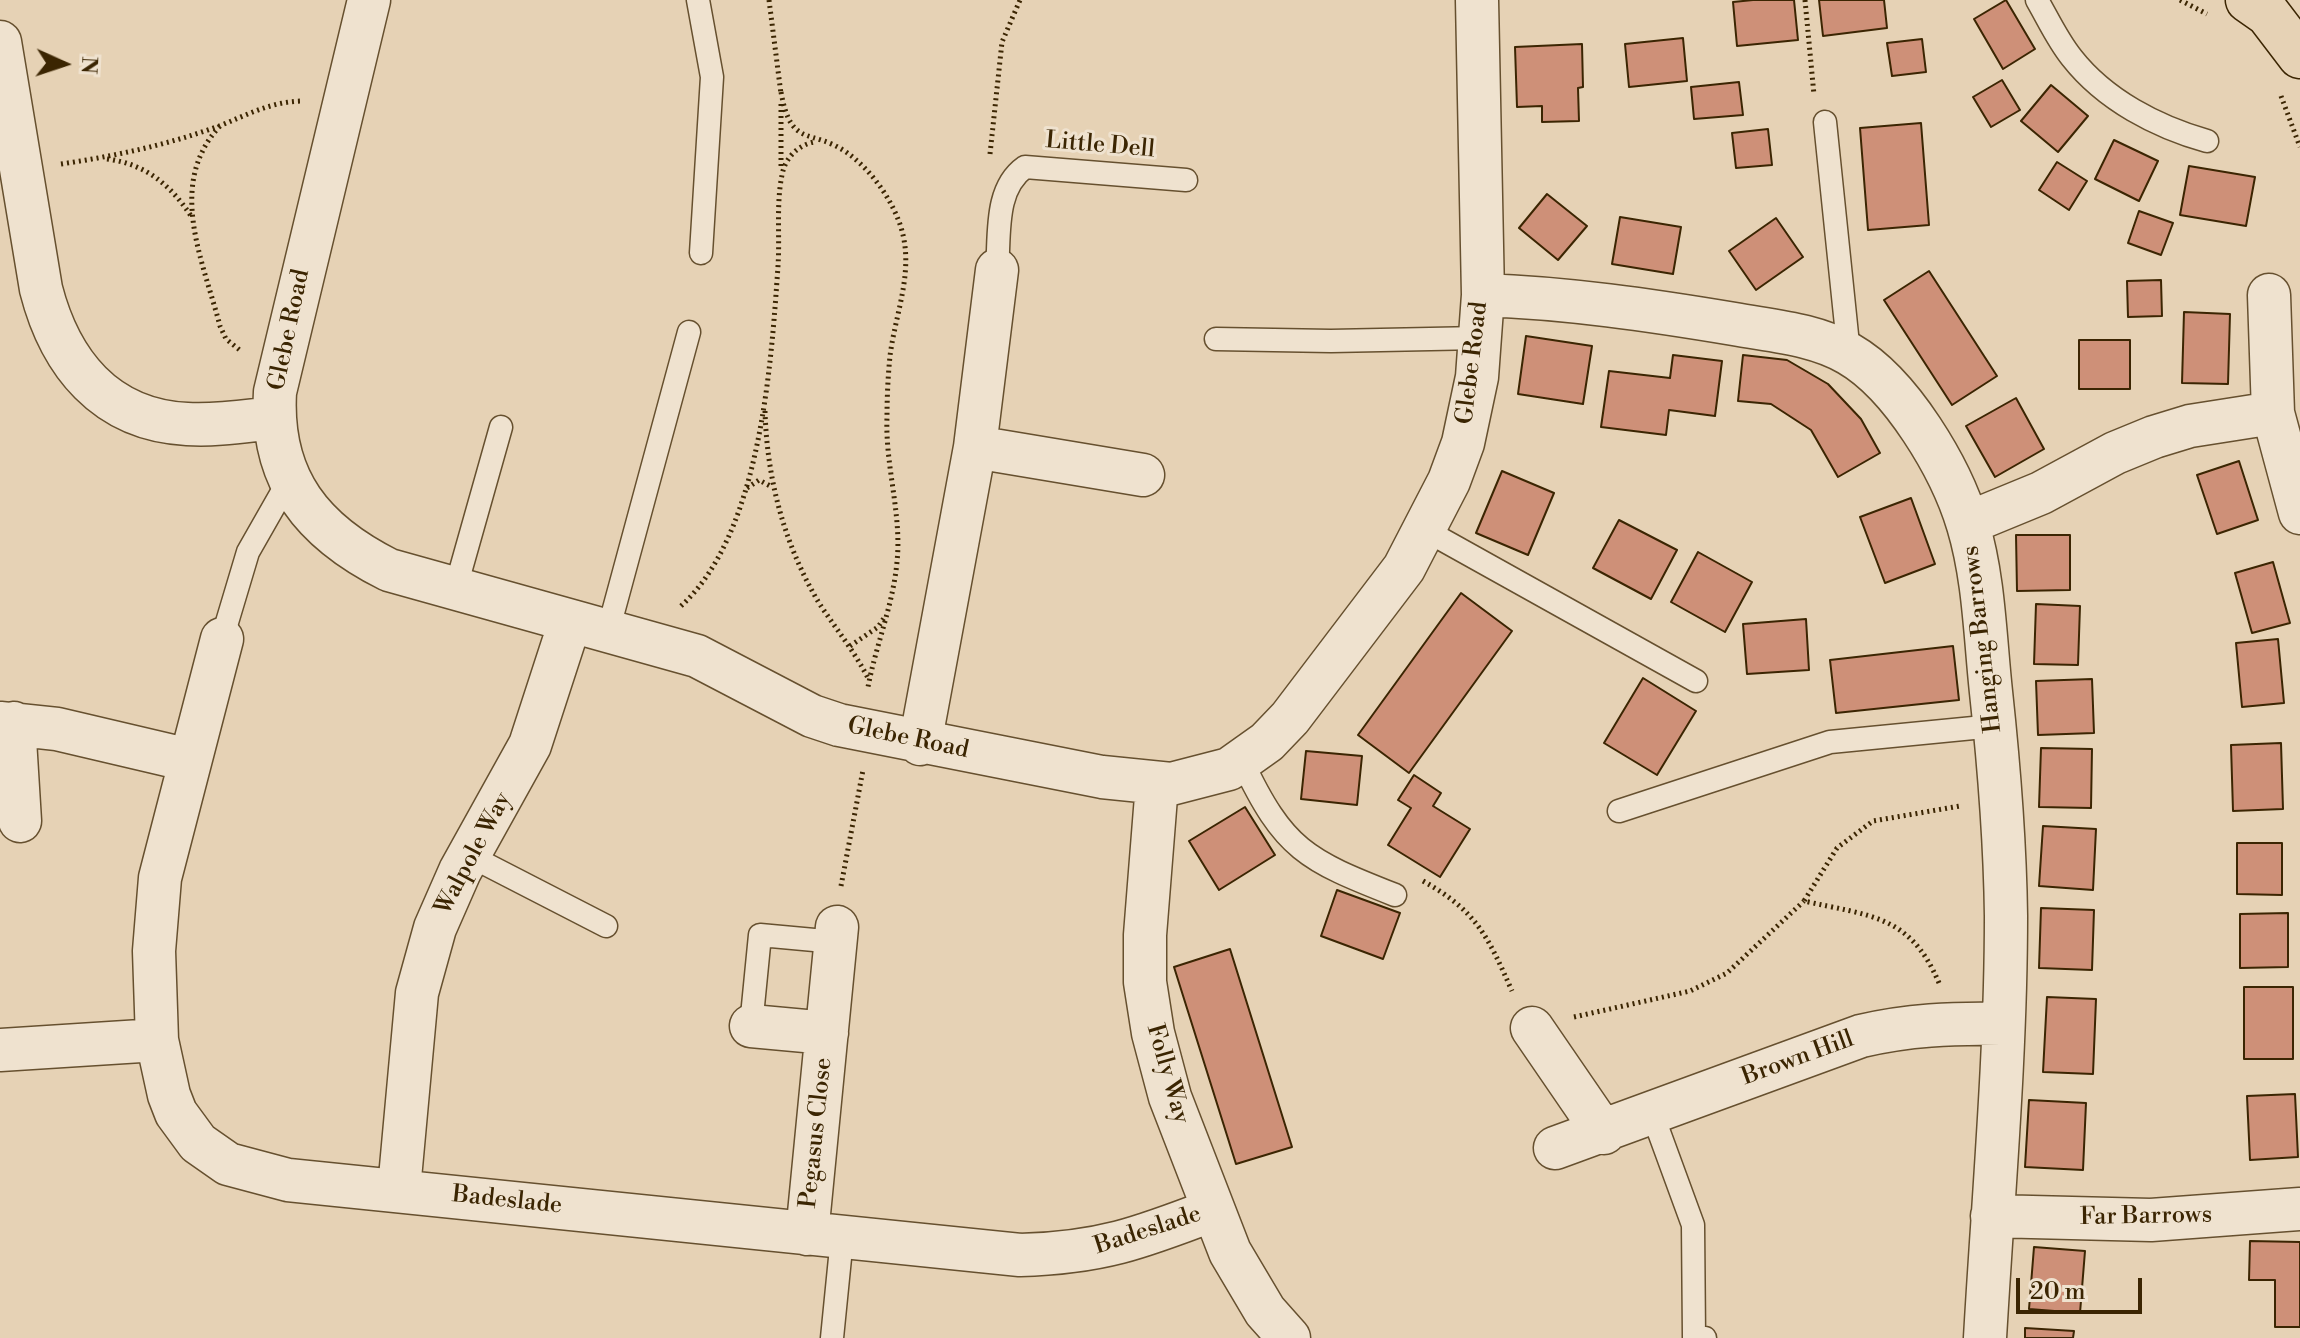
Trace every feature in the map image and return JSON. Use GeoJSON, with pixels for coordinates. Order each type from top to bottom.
{"type":"FeatureCollection","features":[{"type":"Feature","properties":{"kind":"main road"},"geometry":{"type":"LineString","coordinates":[[2248,0],[2268,14],[2300,56]]}},
{"type":"Feature","properties":{"kind":"street","name":"Glebe Road"},"geometry":{"type":"LineString","coordinates":[[369,0],[280,363],[273,418],[276,440],[289,480],[324,529],[360,556],[389,570],[658,643],[708,661],[812,716],[920,744],[1157,784],[1205,778],[1242,761],[1290,718],[1383,597],[1425,530],[1463,443],[1477,377],[1483,295],[1477,0]]}},
{"type":"Feature","properties":{"kind":"street"},"geometry":{"type":"LineString","coordinates":[[0,42],[41,289],[51,327],[73,367],[89,383],[121,405],[162,421],[202,424],[273,418]]}},
{"type":"Feature","properties":{"kind":"street"},"geometry":{"type":"LineString","coordinates":[[920,744],[975,447],[997,270]]}},
{"type":"Feature","properties":{"kind":"street","name":"Hanging Barrows"},"geometry":{"type":"LineString","coordinates":[[1483,295],[1566,299],[1679,315],[1792,334],[1849,354],[1874,373],[1921,431],[1947,473],[1968,523],[1980,578],[2001,799],[2006,918],[1985,1338]]}},
{"type":"Feature","properties":{"kind":"street"},"geometry":{"type":"LineString","coordinates":[[2269,295],[2273,413],[2300,513]]}},
{"type":"Feature","properties":{"kind":"street"},"geometry":{"type":"LineString","coordinates":[[1968,523],[2041,493],[2154,437],[2190,426],[2273,413]]}},
{"type":"Feature","properties":{"kind":"street"},"geometry":{"type":"LineString","coordinates":[[975,447],[1143,475]]}},
{"type":"Feature","properties":{"kind":"street","name":"Walpole Way"},"geometry":{"type":"LineString","coordinates":[[399,1189],[417,993],[435,928],[589,626]]}},
{"type":"Feature","properties":{"kind":"street","name":"Badeslade"},"geometry":{"type":"LineString","coordinates":[[222,639],[165,849],[156,912],[157,1040],[163,1074],[176,1113],[198,1143],[228,1164],[288,1180],[399,1189],[977,1252],[1064,1254],[1119,1244],[1213,1210]]}},
{"type":"Feature","properties":{"kind":"street"},"geometry":{"type":"LineString","coordinates":[[20,821],[7,723],[91,736],[189,760]]}},
{"type":"Feature","properties":{"kind":"street","name":"Folly Way"},"geometry":{"type":"LineString","coordinates":[[1157,784],[1145,935],[1145,982],[1161,1067],[1213,1210],[1244,1277],[1265,1311],[1289,1338]]}},
{"type":"Feature","properties":{"kind":"street","name":"Pegasus Close"},"geometry":{"type":"LineString","coordinates":[[824,1236],[827,1033],[836,935]]}},
{"type":"Feature","properties":{"kind":"street","name":"Brown Hill"},"geometry":{"type":"LineString","coordinates":[[1555,1148],[1604,1133],[1861,1036],[1901,1026],[1945,1022],[2001,1024]]}},
{"type":"Feature","properties":{"kind":"street","name":"Pegasus Close"},"geometry":{"type":"LineString","coordinates":[[751,1026],[827,1033]]}},
{"type":"Feature","properties":{"kind":"street"},"geometry":{"type":"LineString","coordinates":[[1532,1028],[1604,1133]]}},
{"type":"Feature","properties":{"kind":"street"},"geometry":{"type":"LineString","coordinates":[[0,1050],[157,1040]]}},
{"type":"Feature","properties":{"kind":"street","name":"Far Barrows"},"geometry":{"type":"LineString","coordinates":[[1992,1216],[2151,1220],[2300,1209]]}},
{"type":"Feature","properties":{"kind":"lane"},"geometry":{"type":"LineString","coordinates":[[698,0],[712,77],[701,253]]}},
{"type":"Feature","properties":{"kind":"lane"},"geometry":{"type":"LineString","coordinates":[[2037,0],[2072,58],[2105,90],[2144,117],[2178,133],[2207,141]]}},
{"type":"Feature","properties":{"kind":"lane"},"geometry":{"type":"LineString","coordinates":[[1825,122],[1849,354]]}},
{"type":"Feature","properties":{"kind":"lane","name":"Little Dell"},"geometry":{"type":"LineString","coordinates":[[997,270],[1004,193],[1012,176],[1025,167],[1186,180]]}},
{"type":"Feature","properties":{"kind":"lane"},"geometry":{"type":"LineString","coordinates":[[589,626],[689,332]]}},
{"type":"Feature","properties":{"kind":"lane"},"geometry":{"type":"LineString","coordinates":[[1216,339],[1331,341],[1480,338]]}},
{"type":"Feature","properties":{"kind":"lane"},"geometry":{"type":"LineString","coordinates":[[455,590],[501,427]]}},
{"type":"Feature","properties":{"kind":"lane"},"geometry":{"type":"LineString","coordinates":[[222,639],[248,552],[289,480]]}},
{"type":"Feature","properties":{"kind":"lane"},"geometry":{"type":"LineString","coordinates":[[1425,530],[1696,681]]}},
{"type":"Feature","properties":{"kind":"lane"},"geometry":{"type":"LineString","coordinates":[[1619,811],[1830,742],[1994,726]]}},
{"type":"Feature","properties":{"kind":"lane"},"geometry":{"type":"LineString","coordinates":[[1242,761],[1284,836],[1305,854],[1343,875],[1395,895]]}},
{"type":"Feature","properties":{"kind":"lane"},"geometry":{"type":"LineString","coordinates":[[470,856],[606,926]]}},
{"type":"Feature","properties":{"kind":"lane"},"geometry":{"type":"LineString","coordinates":[[751,1026],[760,935],[836,935]]}},
{"type":"Feature","properties":{"kind":"lane"},"geometry":{"type":"LineString","coordinates":[[1652,1113],[1693,1225],[1694,1337],[1705,1338]]}},
{"type":"Feature","properties":{"kind":"lane"},"geometry":{"type":"LineString","coordinates":[[824,1236],[832,1338]]}},
{"type":"Feature","properties":{"kind":"path"},"geometry":{"type":"LineString","coordinates":[[769,0],[781,92],[781,176],[778,266],[765,398],[766,438],[774,492],[785,530],[808,584],[869,680]]}},
{"type":"Feature","properties":{"kind":"path"},"geometry":{"type":"LineString","coordinates":[[989,157],[1002,42],[1020,0]]}},
{"type":"Feature","properties":{"kind":"path"},"geometry":{"type":"LineString","coordinates":[[781,92],[790,121],[805,137],[845,151],[874,178],[898,218],[908,256],[888,388],[886,442],[896,515],[897,559],[866,696]]}},
{"type":"Feature","properties":{"kind":"path"},"geometry":{"type":"LineString","coordinates":[[59,164],[103,158],[221,125],[277,103],[313,102],[341,107]]}},
{"type":"Feature","properties":{"kind":"path"},"geometry":{"type":"LineString","coordinates":[[221,125],[200,154],[191,182],[191,217],[226,339],[244,353],[280,363]]}},
{"type":"Feature","properties":{"kind":"path"},"geometry":{"type":"LineString","coordinates":[[781,176],[793,153],[806,144],[817,142]]}},
{"type":"Feature","properties":{"kind":"path"},"geometry":{"type":"LineString","coordinates":[[103,158],[149,171],[169,187],[191,217]]}},
{"type":"Feature","properties":{"kind":"path"},"geometry":{"type":"LineString","coordinates":[[658,643],[667,620],[696,592],[712,569],[744,491],[765,398]]}},
{"type":"Feature","properties":{"kind":"path"},"geometry":{"type":"LineString","coordinates":[[744,491],[759,480],[769,483],[774,492]]}},
{"type":"Feature","properties":{"kind":"path"},"geometry":{"type":"LineString","coordinates":[[850,646],[878,627],[887,614]]}},
{"type":"Feature","properties":{"kind":"path"},"geometry":{"type":"LineString","coordinates":[[836,935],[837,907],[864,765]]}},
{"type":"Feature","properties":{"kind":"path"},"geometry":{"type":"LineString","coordinates":[[1532,1028],[1690,991],[1727,973],[1804,901],[1837,848],[1873,821],[2001,799]]}},
{"type":"Feature","properties":{"kind":"path"},"geometry":{"type":"LineString","coordinates":[[1804,901],[1885,920],[1925,951],[1947,1002],[1945,1022]]}},
{"type":"Feature","properties":{"kind":"building"},"geometry":{"type":"Polygon","coordinates":[[[1794,0],[1798,40],[1737,46],[1733,2],[1794,0]]]}},
{"type":"Feature","properties":{"kind":"building"},"geometry":{"type":"Polygon","coordinates":[[[1819,0],[1884,0],[1887,28],[1823,36],[1819,0]]]}},
{"type":"Feature","properties":{"kind":"building"},"geometry":{"type":"Polygon","coordinates":[[[2006,0],[2035,49],[2003,69],[1974,19],[2006,0]]]}},
{"type":"Feature","properties":{"kind":"building"},"geometry":{"type":"Polygon","coordinates":[[[1683,38],[1687,81],[1629,87],[1625,44],[1683,38]]]}},
{"type":"Feature","properties":{"kind":"building"},"geometry":{"type":"Polygon","coordinates":[[[1922,39],[1926,72],[1892,76],[1887,43],[1922,39]]]}},
{"type":"Feature","properties":{"kind":"building"},"geometry":{"type":"Polygon","coordinates":[[[1582,44],[1583,87],[1578,88],[1579,121],[1542,122],[1542,106],[1517,107],[1515,47],[1582,44]]]}},
{"type":"Feature","properties":{"kind":"building"},"geometry":{"type":"Polygon","coordinates":[[[2002,80],[2020,110],[1991,127],[1973,97],[2002,80]]]}},
{"type":"Feature","properties":{"kind":"building"},"geometry":{"type":"Polygon","coordinates":[[[1739,82],[1743,115],[1694,119],[1691,87],[1739,82]]]}},
{"type":"Feature","properties":{"kind":"building"},"geometry":{"type":"Polygon","coordinates":[[[2051,85],[2088,116],[2058,152],[2021,121],[2051,85]]]}},
{"type":"Feature","properties":{"kind":"building"},"geometry":{"type":"Polygon","coordinates":[[[1921,123],[1929,225],[1868,230],[1860,128],[1921,123]]]}},
{"type":"Feature","properties":{"kind":"building"},"geometry":{"type":"Polygon","coordinates":[[[1768,129],[1772,165],[1736,168],[1732,133],[1768,129]]]}},
{"type":"Feature","properties":{"kind":"building"},"geometry":{"type":"Polygon","coordinates":[[[2114,140],[2158,161],[2139,201],[2095,179],[2114,140]]]}},
{"type":"Feature","properties":{"kind":"building"},"geometry":{"type":"Polygon","coordinates":[[[2057,162],[2087,181],[2069,210],[2039,190],[2057,162]]]}},
{"type":"Feature","properties":{"kind":"building"},"geometry":{"type":"Polygon","coordinates":[[[2189,166],[2255,177],[2246,226],[2180,215],[2189,166]]]}},
{"type":"Feature","properties":{"kind":"building"},"geometry":{"type":"Polygon","coordinates":[[[1547,194],[1587,226],[1558,260],[1519,228],[1547,194]]]}},
{"type":"Feature","properties":{"kind":"building"},"geometry":{"type":"Polygon","coordinates":[[[2139,211],[2173,223],[2161,255],[2128,243],[2139,211]]]}},
{"type":"Feature","properties":{"kind":"building"},"geometry":{"type":"Polygon","coordinates":[[[1620,217],[1681,227],[1673,274],[1612,264],[1620,217]]]}},
{"type":"Feature","properties":{"kind":"building"},"geometry":{"type":"Polygon","coordinates":[[[1776,218],[1803,257],[1756,290],[1729,251],[1776,218]]]}},
{"type":"Feature","properties":{"kind":"building"},"geometry":{"type":"Polygon","coordinates":[[[1929,271],[1997,376],[1952,405],[1884,300],[1929,271]]]}},
{"type":"Feature","properties":{"kind":"building"},"geometry":{"type":"Polygon","coordinates":[[[2161,280],[2162,316],[2128,317],[2127,281],[2161,280]]]}},
{"type":"Feature","properties":{"kind":"building"},"geometry":{"type":"Polygon","coordinates":[[[2184,312],[2230,314],[2228,384],[2182,383],[2184,312]]]}},
{"type":"Feature","properties":{"kind":"building"},"geometry":{"type":"Polygon","coordinates":[[[1526,336],[1592,346],[1583,404],[1518,394],[1526,336]]]}},
{"type":"Feature","properties":{"kind":"building"},"geometry":{"type":"Polygon","coordinates":[[[2079,340],[2130,340],[2130,389],[2079,389],[2079,340]]]}},
{"type":"Feature","properties":{"kind":"building"},"geometry":{"type":"Polygon","coordinates":[[[1673,355],[1722,361],[1715,416],[1669,410],[1666,435],[1601,427],[1609,371],[1670,378],[1673,355]]]}},
{"type":"Feature","properties":{"kind":"building"},"geometry":{"type":"Polygon","coordinates":[[[1743,355],[1787,360],[1828,384],[1861,419],[1880,453],[1838,477],[1811,430],[1771,404],[1738,401],[1743,355]]]}},
{"type":"Feature","properties":{"kind":"building"},"geometry":{"type":"Polygon","coordinates":[[[2016,398],[2044,449],[1995,477],[1966,426],[2016,398]]]}},
{"type":"Feature","properties":{"kind":"building"},"geometry":{"type":"Polygon","coordinates":[[[2239,461],[2258,520],[2217,534],[2197,475],[2239,461]]]}},
{"type":"Feature","properties":{"kind":"building"},"geometry":{"type":"Polygon","coordinates":[[[1502,471],[1554,493],[1528,555],[1476,533],[1502,471]]]}},
{"type":"Feature","properties":{"kind":"building"},"geometry":{"type":"Polygon","coordinates":[[[1911,498],[1935,564],[1885,583],[1860,517],[1911,498]]]}},
{"type":"Feature","properties":{"kind":"building"},"geometry":{"type":"Polygon","coordinates":[[[1619,520],[1677,550],[1651,599],[1593,568],[1619,520]]]}},
{"type":"Feature","properties":{"kind":"building"},"geometry":{"type":"Polygon","coordinates":[[[2016,535],[2070,535],[2070,590],[2017,591],[2016,535]]]}},
{"type":"Feature","properties":{"kind":"building"},"geometry":{"type":"Polygon","coordinates":[[[1698,552],[1752,582],[1725,632],[1671,602],[1698,552]]]}},
{"type":"Feature","properties":{"kind":"building"},"geometry":{"type":"Polygon","coordinates":[[[2273,562],[2290,623],[2252,633],[2235,573],[2273,562]]]}},
{"type":"Feature","properties":{"kind":"building"},"geometry":{"type":"Polygon","coordinates":[[[1461,593],[1512,631],[1409,773],[1358,735],[1461,593]]]}},
{"type":"Feature","properties":{"kind":"building"},"geometry":{"type":"Polygon","coordinates":[[[2036,604],[2080,606],[2078,665],[2034,664],[2036,604]]]}},
{"type":"Feature","properties":{"kind":"building"},"geometry":{"type":"Polygon","coordinates":[[[1806,619],[1809,670],[1747,674],[1743,624],[1806,619]]]}},
{"type":"Feature","properties":{"kind":"building"},"geometry":{"type":"Polygon","coordinates":[[[2278,639],[2284,703],[2242,707],[2236,643],[2278,639]]]}},
{"type":"Feature","properties":{"kind":"building"},"geometry":{"type":"Polygon","coordinates":[[[1953,646],[1959,700],[1836,713],[1830,660],[1953,646]]]}},
{"type":"Feature","properties":{"kind":"building"},"geometry":{"type":"Polygon","coordinates":[[[1643,678],[1696,711],[1657,775],[1604,743],[1643,678]]]}},
{"type":"Feature","properties":{"kind":"building"},"geometry":{"type":"Polygon","coordinates":[[[2092,679],[2094,733],[2038,735],[2036,681],[2092,679]]]}},
{"type":"Feature","properties":{"kind":"building"},"geometry":{"type":"Polygon","coordinates":[[[2281,743],[2283,809],[2233,811],[2231,745],[2281,743]]]}},
{"type":"Feature","properties":{"kind":"building"},"geometry":{"type":"Polygon","coordinates":[[[2041,748],[2092,749],[2091,808],[2039,807],[2041,748]]]}},
{"type":"Feature","properties":{"kind":"building"},"geometry":{"type":"Polygon","coordinates":[[[1306,751],[1362,756],[1357,805],[1301,799],[1306,751]]]}},
{"type":"Feature","properties":{"kind":"building"},"geometry":{"type":"Polygon","coordinates":[[[1414,775],[1441,793],[1433,806],[1470,829],[1440,877],[1388,845],[1411,808],[1398,800],[1414,775]]]}},
{"type":"Feature","properties":{"kind":"building"},"geometry":{"type":"Polygon","coordinates":[[[1245,807],[1275,855],[1219,890],[1189,841],[1245,807]]]}},
{"type":"Feature","properties":{"kind":"building"},"geometry":{"type":"Polygon","coordinates":[[[2043,826],[2096,829],[2093,890],[2039,886],[2043,826]]]}},
{"type":"Feature","properties":{"kind":"building"},"geometry":{"type":"Polygon","coordinates":[[[2237,843],[2282,843],[2282,895],[2237,894],[2237,843]]]}},
{"type":"Feature","properties":{"kind":"building"},"geometry":{"type":"Polygon","coordinates":[[[1337,890],[1400,913],[1383,959],[1321,936],[1337,890]]]}},
{"type":"Feature","properties":{"kind":"building"},"geometry":{"type":"Polygon","coordinates":[[[2041,908],[2094,910],[2092,970],[2039,968],[2041,908]]]}},
{"type":"Feature","properties":{"kind":"building"},"geometry":{"type":"Polygon","coordinates":[[[2288,913],[2288,967],[2240,968],[2240,914],[2288,913]]]}},
{"type":"Feature","properties":{"kind":"building"},"geometry":{"type":"Polygon","coordinates":[[[1230,949],[1292,1147],[1236,1164],[1174,967],[1230,949]]]}},
{"type":"Feature","properties":{"kind":"building"},"geometry":{"type":"Polygon","coordinates":[[[2244,987],[2293,987],[2293,1059],[2244,1059],[2244,987]]]}},
{"type":"Feature","properties":{"kind":"building"},"geometry":{"type":"Polygon","coordinates":[[[2047,997],[2096,999],[2093,1074],[2043,1072],[2047,997]]]}},
{"type":"Feature","properties":{"kind":"building"},"geometry":{"type":"Polygon","coordinates":[[[2295,1094],[2298,1157],[2250,1160],[2247,1096],[2295,1094]]]}},
{"type":"Feature","properties":{"kind":"building"},"geometry":{"type":"Polygon","coordinates":[[[2029,1100],[2086,1103],[2083,1170],[2025,1167],[2029,1100]]]}},
{"type":"Feature","properties":{"kind":"building"},"geometry":{"type":"Polygon","coordinates":[[[2250,1241],[2300,1242],[2300,1327],[2275,1327],[2275,1280],[2249,1280],[2250,1241]]]}},
{"type":"Feature","properties":{"kind":"building"},"geometry":{"type":"Polygon","coordinates":[[[2034,1247],[2085,1251],[2080,1313],[2029,1309],[2034,1247]]]}},
{"type":"Feature","properties":{"kind":"building"},"geometry":{"type":"Polygon","coordinates":[[[2025,1328],[2074,1331],[2073,1338],[2025,1338],[2025,1328]]]}}]}
